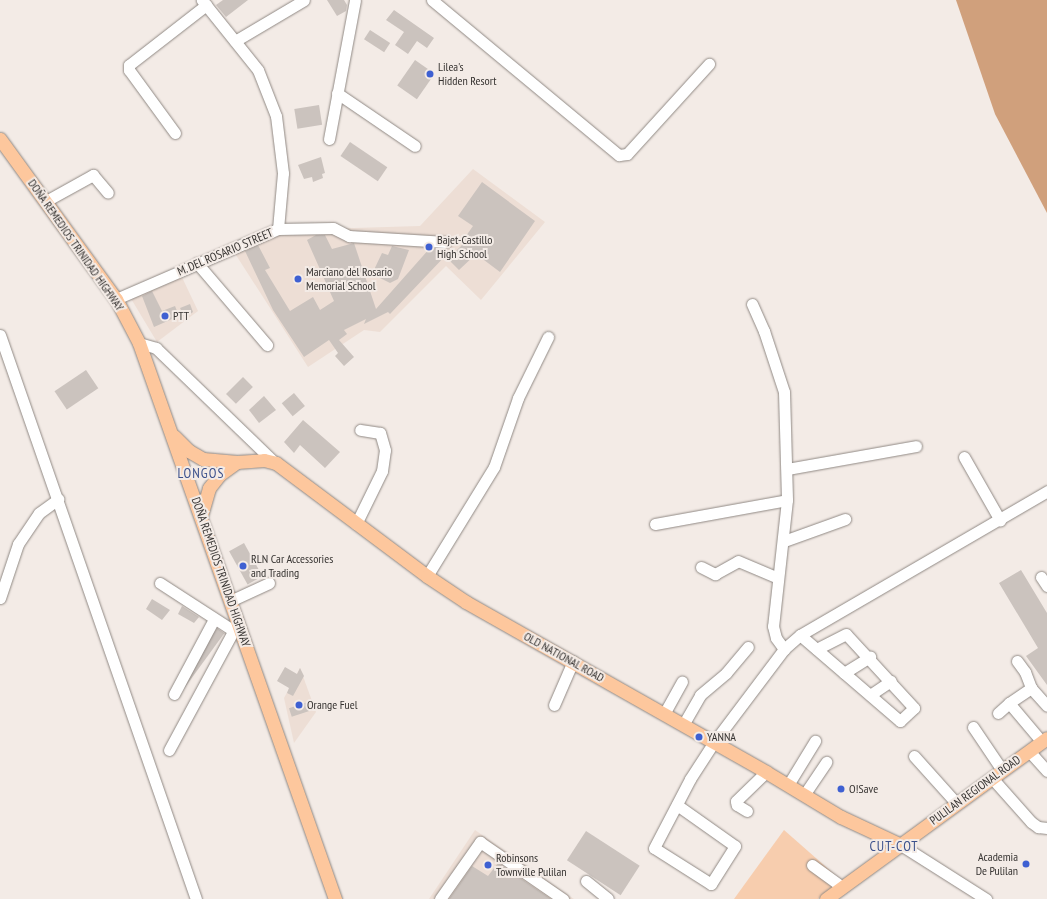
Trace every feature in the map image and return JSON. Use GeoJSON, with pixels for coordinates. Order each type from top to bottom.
{"type":"FeatureCollection","features":[{"type":"Feature","properties":{"kind":"main road","name":"DOÑA REMEDIOS TRINIDAD HIGHWAY"},"geometry":{"type":"LineString","coordinates":[[0,139],[116,299],[139,343],[174,436],[230,601],[236,628],[335,899]]}},
{"type":"Feature","properties":{"kind":"main road"},"geometry":{"type":"LineString","coordinates":[[174,436],[189,451],[203,459],[238,462],[264,460],[276,463]]}},
{"type":"Feature","properties":{"kind":"main road"},"geometry":{"type":"LineString","coordinates":[[201,516],[209,488],[219,475],[238,462]]}},
{"type":"Feature","properties":{"kind":"main road","name":"OLD NATIONAL ROAD"},"geometry":{"type":"LineString","coordinates":[[276,463],[427,576],[466,602],[573,661],[870,832],[901,845]]}},
{"type":"Feature","properties":{"kind":"main road","name":"PULILAN REGIONAL ROAD"},"geometry":{"type":"LineString","coordinates":[[836,894],[1044,740]]}},
{"type":"Feature","properties":{"kind":"street"},"geometry":{"type":"LineString","coordinates":[[235,41],[304,0]]}},
{"type":"Feature","properties":{"kind":"street"},"geometry":{"type":"LineString","coordinates":[[329,139],[355,0]]}},
{"type":"Feature","properties":{"kind":"street"},"geometry":{"type":"LineString","coordinates":[[432,0],[619,155],[627,154],[709,64]]}},
{"type":"Feature","properties":{"kind":"street"},"geometry":{"type":"LineString","coordinates":[[176,133],[128,70],[129,65],[204,3]]}},
{"type":"Feature","properties":{"kind":"street","name":"M. DEL ROSARIO STREET"},"geometry":{"type":"LineString","coordinates":[[116,299],[278,229],[283,173],[276,116],[258,70],[204,3]]}},
{"type":"Feature","properties":{"kind":"street"},"geometry":{"type":"LineString","coordinates":[[337,93],[415,146]]}},
{"type":"Feature","properties":{"kind":"street"},"geometry":{"type":"LineString","coordinates":[[46,201],[93,175],[108,193]]}},
{"type":"Feature","properties":{"kind":"street"},"geometry":{"type":"LineString","coordinates":[[278,229],[333,228],[349,236],[446,242]]}},
{"type":"Feature","properties":{"kind":"street"},"geometry":{"type":"LineString","coordinates":[[197,263],[267,345]]}},
{"type":"Feature","properties":{"kind":"street"},"geometry":{"type":"LineString","coordinates":[[752,304],[764,331],[784,392],[787,500],[784,541],[778,578],[773,626],[776,638],[784,648]]}},
{"type":"Feature","properties":{"kind":"street"},"geometry":{"type":"LineString","coordinates":[[0,335],[58,498],[196,899]]}},
{"type":"Feature","properties":{"kind":"street"},"geometry":{"type":"LineString","coordinates":[[427,576],[494,467],[518,398],[548,337]]}},
{"type":"Feature","properties":{"kind":"street"},"geometry":{"type":"LineString","coordinates":[[139,343],[156,348],[276,463]]}},
{"type":"Feature","properties":{"kind":"street"},"geometry":{"type":"LineString","coordinates":[[356,524],[382,471],[385,450],[380,433],[360,430]]}},
{"type":"Feature","properties":{"kind":"street"},"geometry":{"type":"LineString","coordinates":[[787,469],[916,446]]}},
{"type":"Feature","properties":{"kind":"street"},"geometry":{"type":"LineString","coordinates":[[964,457],[1000,520]]}},
{"type":"Feature","properties":{"kind":"street"},"geometry":{"type":"LineString","coordinates":[[677,804],[734,846],[711,884],[654,848],[677,804],[714,742],[784,648],[800,636],[1000,520],[1047,491]]}},
{"type":"Feature","properties":{"kind":"street"},"geometry":{"type":"LineString","coordinates":[[0,598],[18,544],[39,513],[58,498]]}},
{"type":"Feature","properties":{"kind":"street"},"geometry":{"type":"LineString","coordinates":[[655,524],[787,500]]}},
{"type":"Feature","properties":{"kind":"street"},"geometry":{"type":"LineString","coordinates":[[784,541],[845,519]]}},
{"type":"Feature","properties":{"kind":"street"},"geometry":{"type":"LineString","coordinates":[[702,567],[715,574],[738,561],[778,578]]}},
{"type":"Feature","properties":{"kind":"street"},"geometry":{"type":"LineString","coordinates":[[160,583],[214,618],[236,628],[169,750]]}},
{"type":"Feature","properties":{"kind":"street"},"geometry":{"type":"LineString","coordinates":[[230,601],[269,583]]}},
{"type":"Feature","properties":{"kind":"street"},"geometry":{"type":"LineString","coordinates":[[174,694],[214,618]]}},
{"type":"Feature","properties":{"kind":"street"},"geometry":{"type":"LineString","coordinates":[[800,636],[900,721],[914,708],[870,657],[846,634],[817,649]]}},
{"type":"Feature","properties":{"kind":"street"},"geometry":{"type":"LineString","coordinates":[[683,725],[700,695],[726,672],[748,647]]}},
{"type":"Feature","properties":{"kind":"street"},"geometry":{"type":"LineString","coordinates":[[844,673],[870,657]]}},
{"type":"Feature","properties":{"kind":"street"},"geometry":{"type":"LineString","coordinates":[[554,705],[573,661]]}},
{"type":"Feature","properties":{"kind":"street"},"geometry":{"type":"LineString","coordinates":[[1017,661],[1025,672],[1031,688],[1047,706]]}},
{"type":"Feature","properties":{"kind":"street"},"geometry":{"type":"LineString","coordinates":[[870,695],[891,681]]}},
{"type":"Feature","properties":{"kind":"street"},"geometry":{"type":"LineString","coordinates":[[664,714],[682,682]]}},
{"type":"Feature","properties":{"kind":"street"},"geometry":{"type":"LineString","coordinates":[[998,713],[1009,703],[1031,688]]}},
{"type":"Feature","properties":{"kind":"street"},"geometry":{"type":"LineString","coordinates":[[1009,703],[1044,740]]}},
{"type":"Feature","properties":{"kind":"street"},"geometry":{"type":"LineString","coordinates":[[973,727],[997,774],[1031,822],[1038,827],[1047,828]]}},
{"type":"Feature","properties":{"kind":"street"},"geometry":{"type":"LineString","coordinates":[[788,785],[815,741]]}},
{"type":"Feature","properties":{"kind":"street"},"geometry":{"type":"LineString","coordinates":[[1030,751],[1047,771]]}},
{"type":"Feature","properties":{"kind":"street"},"geometry":{"type":"LineString","coordinates":[[914,756],[957,804]]}},
{"type":"Feature","properties":{"kind":"street"},"geometry":{"type":"LineString","coordinates":[[804,795],[826,762]]}},
{"type":"Feature","properties":{"kind":"street"},"geometry":{"type":"LineString","coordinates":[[747,811],[737,805],[736,801],[766,772]]}},
{"type":"Feature","properties":{"kind":"street"},"geometry":{"type":"LineString","coordinates":[[440,899],[480,842],[563,899]]}},
{"type":"Feature","properties":{"kind":"street"},"geometry":{"type":"LineString","coordinates":[[901,845],[986,899]]}},
{"type":"Feature","properties":{"kind":"street"},"geometry":{"type":"LineString","coordinates":[[812,865],[836,894]]}},
{"type":"Feature","properties":{"kind":"street"},"geometry":{"type":"LineString","coordinates":[[586,881],[608,899]]}},
{"type":"Feature","properties":{"kind":"shaded area"},"geometry":{"type":"Polygon","coordinates":[[[956,0],[1047,0],[1047,213],[995,114],[956,0]]]}},
{"type":"Feature","properties":{"kind":"shaded area","name":"Bajet-Castillo High School"},"geometry":{"type":"Polygon","coordinates":[[[473,169],[545,222],[481,300],[446,266],[380,332],[364,330],[308,367],[234,252],[287,230],[420,226],[473,169]]]}},
{"type":"Feature","properties":{"kind":"shaded area"},"geometry":{"type":"Polygon","coordinates":[[[180,273],[198,311],[157,342],[130,297],[180,273]]]}},
{"type":"Feature","properties":{"kind":"shaded area","name":"Orange Fuel"},"geometry":{"type":"Polygon","coordinates":[[[300,668],[316,712],[294,743],[284,698],[300,668]]]}},
{"type":"Feature","properties":{"kind":"shaded area","name":"Robinsons Townville Pulilan"},"geometry":{"type":"Polygon","coordinates":[[[475,830],[574,899],[429,899],[475,830]]]}},
{"type":"Feature","properties":{"kind":"shaded area"},"geometry":{"type":"Polygon","coordinates":[[[784,830],[842,881],[818,899],[734,899],[784,830]]]}},
{"type":"Feature","properties":{"kind":"building"},"geometry":{"type":"Polygon","coordinates":[[[223,0],[248,0],[226,17],[216,5],[223,0]]]}},
{"type":"Feature","properties":{"kind":"building"},"geometry":{"type":"Polygon","coordinates":[[[327,0],[344,0],[347,5],[346,11],[337,16],[327,0]]]}},
{"type":"Feature","properties":{"kind":"building"},"geometry":{"type":"Polygon","coordinates":[[[394,10],[434,38],[427,48],[417,41],[408,54],[395,45],[404,32],[386,20],[394,10]]]}},
{"type":"Feature","properties":{"kind":"building"},"geometry":{"type":"Polygon","coordinates":[[[370,30],[390,43],[384,52],[364,39],[370,30]]]}},
{"type":"Feature","properties":{"kind":"building"},"geometry":{"type":"Polygon","coordinates":[[[415,60],[435,74],[417,99],[397,85],[415,60]]]}},
{"type":"Feature","properties":{"kind":"building"},"geometry":{"type":"Polygon","coordinates":[[[319,105],[322,125],[297,129],[294,109],[319,105]]]}},
{"type":"Feature","properties":{"kind":"building"},"geometry":{"type":"Polygon","coordinates":[[[350,142],[387,167],[378,181],[340,156],[350,142]]]}},
{"type":"Feature","properties":{"kind":"building"},"geometry":{"type":"Polygon","coordinates":[[[321,157],[325,173],[322,174],[323,178],[313,182],[312,177],[304,179],[298,165],[321,157]]]}},
{"type":"Feature","properties":{"kind":"building"},"geometry":{"type":"Polygon","coordinates":[[[482,182],[535,221],[500,272],[476,254],[459,270],[448,259],[463,244],[461,243],[473,226],[458,216],[482,182]]]}},
{"type":"Feature","properties":{"kind":"building"},"geometry":{"type":"Polygon","coordinates":[[[316,235],[325,235],[332,249],[354,243],[376,309],[430,248],[440,249],[447,254],[390,314],[388,312],[364,324],[366,319],[344,330],[347,334],[339,340],[354,357],[344,366],[335,356],[338,353],[329,340],[304,357],[273,310],[245,251],[258,245],[270,268],[265,270],[290,311],[313,297],[320,310],[334,301],[307,240],[316,235]]]}},
{"type":"Feature","properties":{"kind":"building"},"geometry":{"type":"Polygon","coordinates":[[[392,246],[409,250],[398,279],[390,283],[372,274],[382,253],[388,255],[392,246]]]}},
{"type":"Feature","properties":{"kind":"building"},"geometry":{"type":"Polygon","coordinates":[[[152,291],[162,311],[175,306],[179,316],[154,327],[142,296],[152,291]]]}},
{"type":"Feature","properties":{"kind":"building"},"geometry":{"type":"Polygon","coordinates":[[[190,304],[193,312],[185,318],[180,308],[190,304]]]}},
{"type":"Feature","properties":{"kind":"building"},"geometry":{"type":"Polygon","coordinates":[[[86,370],[98,388],[67,409],[54,391],[86,370]]]}},
{"type":"Feature","properties":{"kind":"building"},"geometry":{"type":"Polygon","coordinates":[[[243,377],[253,387],[236,404],[226,394],[243,377]]]}},
{"type":"Feature","properties":{"kind":"building"},"geometry":{"type":"Polygon","coordinates":[[[294,393],[305,406],[293,416],[282,403],[294,393]]]}},
{"type":"Feature","properties":{"kind":"building"},"geometry":{"type":"Polygon","coordinates":[[[264,396],[276,410],[259,423],[249,410],[264,396]]]}},
{"type":"Feature","properties":{"kind":"building"},"geometry":{"type":"Polygon","coordinates":[[[303,420],[340,452],[325,468],[300,445],[294,453],[284,442],[303,420]]]}},
{"type":"Feature","properties":{"kind":"building"},"geometry":{"type":"Polygon","coordinates":[[[244,543],[262,576],[248,584],[229,551],[244,543]]]}},
{"type":"Feature","properties":{"kind":"building"},"geometry":{"type":"Polygon","coordinates":[[[1021,570],[1047,613],[1047,685],[1026,656],[1038,648],[999,583],[1021,570]]]}},
{"type":"Feature","properties":{"kind":"building"},"geometry":{"type":"Polygon","coordinates":[[[152,599],[170,610],[162,620],[146,609],[152,599]]]}},
{"type":"Feature","properties":{"kind":"building"},"geometry":{"type":"Polygon","coordinates":[[[182,606],[199,617],[194,623],[178,614],[182,606]]]}},
{"type":"Feature","properties":{"kind":"building"},"geometry":{"type":"Polygon","coordinates":[[[217,628],[224,633],[179,696],[172,690],[217,628]]]}},
{"type":"Feature","properties":{"kind":"building"},"geometry":{"type":"Polygon","coordinates":[[[285,667],[297,674],[300,668],[304,676],[293,696],[287,693],[289,688],[277,681],[285,667]]]}},
{"type":"Feature","properties":{"kind":"building"},"geometry":{"type":"Polygon","coordinates":[[[308,702],[311,711],[292,717],[289,708],[308,702]]]}},
{"type":"Feature","properties":{"kind":"building"},"geometry":{"type":"Polygon","coordinates":[[[586,831],[640,866],[621,895],[567,860],[586,831]]]}},
{"type":"Feature","properties":{"kind":"building"},"geometry":{"type":"Polygon","coordinates":[[[498,863],[551,899],[449,899],[472,866],[488,876],[498,863]]]}},
{"type":"Feature","properties":{"kind":"place","name":"Lilea's Hidden Resort"},"geometry":{"type":"Point","coordinates":[430,74]}},
{"type":"Feature","properties":{"kind":"place","name":"Bajet-Castillo High School"},"geometry":{"type":"Point","coordinates":[429,247]}},
{"type":"Feature","properties":{"kind":"place","name":"Marciano del Rosario Memorial School"},"geometry":{"type":"Point","coordinates":[298,279]}},
{"type":"Feature","properties":{"kind":"place","name":"PTT"},"geometry":{"type":"Point","coordinates":[165,316]}},
{"type":"Feature","properties":{"kind":"place","name":"RLN Car Accessories and Trading"},"geometry":{"type":"Point","coordinates":[243,566]}},
{"type":"Feature","properties":{"kind":"place","name":"Orange Fuel"},"geometry":{"type":"Point","coordinates":[299,705]}},
{"type":"Feature","properties":{"kind":"place","name":"YANNA"},"geometry":{"type":"Point","coordinates":[699,737]}},
{"type":"Feature","properties":{"kind":"place","name":"O!Save"},"geometry":{"type":"Point","coordinates":[841,789]}},
{"type":"Feature","properties":{"kind":"place","name":"Academia De Pulilan"},"geometry":{"type":"Point","coordinates":[1026,864]}},
{"type":"Feature","properties":{"kind":"place","name":"Robinsons Townville Pulilan"},"geometry":{"type":"Point","coordinates":[488,865]}},
{"type":"Feature","properties":{"kind":"district","name":"LONGOS"},"geometry":{"type":"Point","coordinates":[201,473]}},
{"type":"Feature","properties":{"kind":"district","name":"CUT-COT"},"geometry":{"type":"Point","coordinates":[894,846]}}]}
